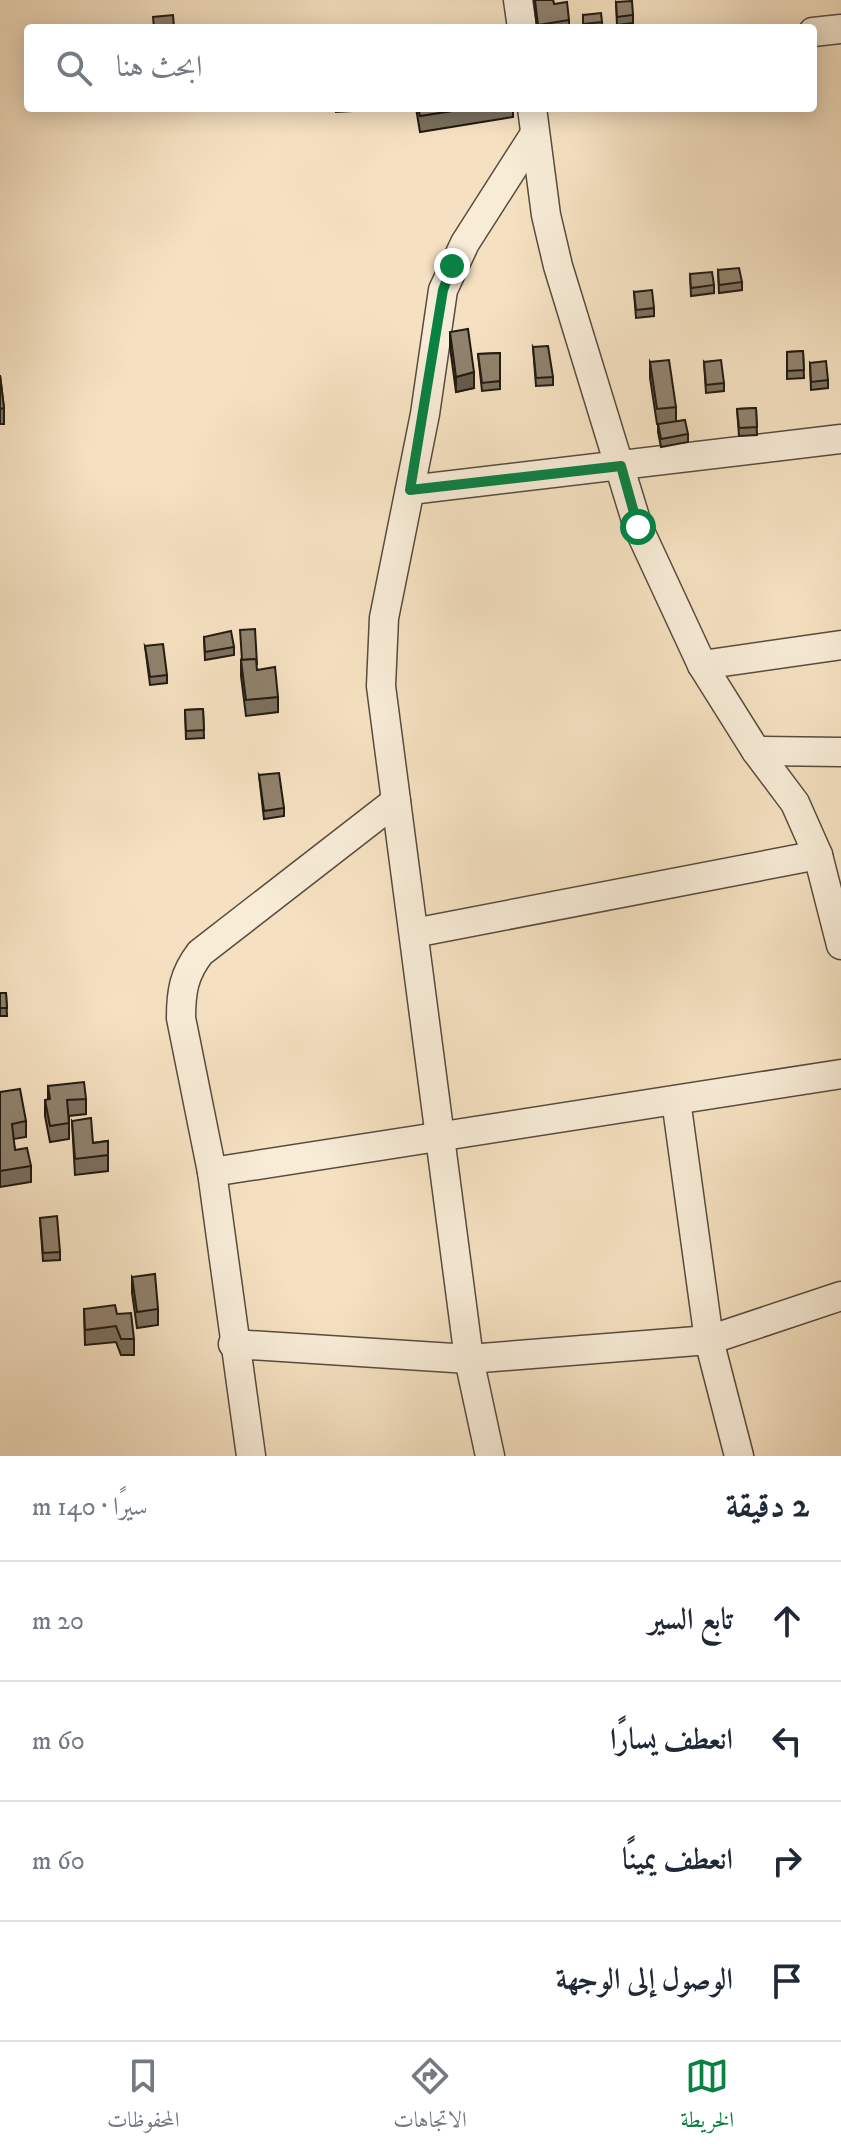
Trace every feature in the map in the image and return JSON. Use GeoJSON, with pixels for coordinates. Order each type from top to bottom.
{"type":"FeatureCollection","features":[{"type":"Feature","properties":{"kind":"street"},"geometry":{"type":"LineString","coordinates":[[518,0],[521,24]]}},
{"type":"Feature","properties":{"kind":"street"},"geometry":{"type":"LineString","coordinates":[[817,32],[841,29]]}},
{"type":"Feature","properties":{"kind":"street"},"geometry":{"type":"LineString","coordinates":[[533,121],[546,215],[558,266],[638,527],[702,665],[756,751],[795,803],[818,855],[841,945]]}},
{"type":"Feature","properties":{"kind":"street"},"geometry":{"type":"LineString","coordinates":[[490,1456],[469,1359],[381,686],[384,618],[410,490],[443,290],[465,243],[533,121]]}},
{"type":"Feature","properties":{"kind":"street"},"geometry":{"type":"LineString","coordinates":[[410,490],[841,439]]}},
{"type":"Feature","properties":{"kind":"street"},"geometry":{"type":"LineString","coordinates":[[702,665],[841,645]]}},
{"type":"Feature","properties":{"kind":"street"},"geometry":{"type":"LineString","coordinates":[[756,751],[841,752]]}},
{"type":"Feature","properties":{"kind":"street"},"geometry":{"type":"LineString","coordinates":[[251,1456],[233,1344],[212,1172],[181,1018],[181,993],[188,970],[200,953],[396,801]]}},
{"type":"Feature","properties":{"kind":"street"},"geometry":{"type":"LineString","coordinates":[[414,933],[818,855]]}},
{"type":"Feature","properties":{"kind":"street"},"geometry":{"type":"LineString","coordinates":[[212,1172],[841,1074]]}},
{"type":"Feature","properties":{"kind":"street"},"geometry":{"type":"LineString","coordinates":[[676,1100],[709,1340],[739,1456]]}},
{"type":"Feature","properties":{"kind":"street"},"geometry":{"type":"LineString","coordinates":[[233,1344],[469,1359],[709,1340],[841,1296]]}},
{"type":"Feature","properties":{"kind":"building"},"geometry":{"type":"Polygon","coordinates":[[[535,0],[553,0],[554,4],[567,2],[569,20],[538,24],[535,0]]]}},
{"type":"Feature","properties":{"kind":"building"},"geometry":{"type":"Polygon","coordinates":[[[632,1],[633,15],[617,17],[616,2],[632,1]]]}},
{"type":"Feature","properties":{"kind":"building"},"geometry":{"type":"Polygon","coordinates":[[[601,13],[602,22],[583,24],[583,15],[601,13]]]}},
{"type":"Feature","properties":{"kind":"building"},"geometry":{"type":"Polygon","coordinates":[[[173,15],[174,24],[154,24],[153,17],[173,15]]]}},
{"type":"Feature","properties":{"kind":"building"},"geometry":{"type":"Polygon","coordinates":[[[419,112],[446,112],[420,116],[419,112]]]}},
{"type":"Feature","properties":{"kind":"building"},"geometry":{"type":"Polygon","coordinates":[[[739,268],[742,282],[719,285],[718,270],[739,268]]]}},
{"type":"Feature","properties":{"kind":"building"},"geometry":{"type":"Polygon","coordinates":[[[712,272],[714,285],[691,288],[690,274],[712,272]]]}},
{"type":"Feature","properties":{"kind":"building"},"geometry":{"type":"Polygon","coordinates":[[[652,290],[654,308],[636,310],[634,292],[652,290]]]}},
{"type":"Feature","properties":{"kind":"building"},"geometry":{"type":"Polygon","coordinates":[[[468,329],[474,372],[456,377],[450,332],[468,329]]]}},
{"type":"Feature","properties":{"kind":"building"},"geometry":{"type":"Polygon","coordinates":[[[548,346],[553,377],[536,378],[533,347],[548,346]]]}},
{"type":"Feature","properties":{"kind":"building"},"geometry":{"type":"Polygon","coordinates":[[[803,351],[804,370],[787,371],[787,352],[803,351]]]}},
{"type":"Feature","properties":{"kind":"building"},"geometry":{"type":"Polygon","coordinates":[[[500,353],[500,381],[482,383],[478,354],[500,353]]]}},
{"type":"Feature","properties":{"kind":"building"},"geometry":{"type":"Polygon","coordinates":[[[669,360],[676,407],[657,409],[650,362],[669,360]]]}},
{"type":"Feature","properties":{"kind":"building"},"geometry":{"type":"Polygon","coordinates":[[[721,360],[724,383],[706,385],[704,362],[721,360]]]}},
{"type":"Feature","properties":{"kind":"building"},"geometry":{"type":"Polygon","coordinates":[[[826,361],[828,380],[811,382],[810,363],[826,361]]]}},
{"type":"Feature","properties":{"kind":"building"},"geometry":{"type":"Polygon","coordinates":[[[0,375],[4,408],[0,409],[0,375]]]}},
{"type":"Feature","properties":{"kind":"building"},"geometry":{"type":"Polygon","coordinates":[[[756,408],[757,427],[739,428],[737,409],[756,408]]]}},
{"type":"Feature","properties":{"kind":"building"},"geometry":{"type":"Polygon","coordinates":[[[685,420],[688,434],[661,439],[658,424],[685,420]]]}},
{"type":"Feature","properties":{"kind":"building"},"geometry":{"type":"Polygon","coordinates":[[[255,629],[257,664],[256,659],[242,660],[240,630],[255,629]]]}},
{"type":"Feature","properties":{"kind":"building"},"geometry":{"type":"Polygon","coordinates":[[[231,631],[234,647],[205,652],[204,637],[231,631]]]}},
{"type":"Feature","properties":{"kind":"building"},"geometry":{"type":"Polygon","coordinates":[[[163,644],[167,675],[150,677],[145,646],[163,644]]]}},
{"type":"Feature","properties":{"kind":"building"},"geometry":{"type":"Polygon","coordinates":[[[256,659],[257,670],[275,667],[278,697],[246,700],[241,660],[256,659]]]}},
{"type":"Feature","properties":{"kind":"building"},"geometry":{"type":"Polygon","coordinates":[[[203,709],[204,730],[186,731],[185,710],[203,709]]]}},
{"type":"Feature","properties":{"kind":"building"},"geometry":{"type":"Polygon","coordinates":[[[279,773],[284,808],[264,811],[259,775],[279,773]]]}},
{"type":"Feature","properties":{"kind":"building"},"geometry":{"type":"Polygon","coordinates":[[[0,993],[6,993],[7,1008],[0,1008],[0,993]]]}},
{"type":"Feature","properties":{"kind":"building"},"geometry":{"type":"Polygon","coordinates":[[[84,1082],[86,1099],[67,1100],[69,1123],[50,1126],[45,1100],[50,1099],[48,1086],[84,1082]]]}},
{"type":"Feature","properties":{"kind":"building"},"geometry":{"type":"Polygon","coordinates":[[[20,1089],[26,1121],[12,1124],[15,1150],[27,1148],[31,1166],[0,1171],[0,1092],[20,1089]]]}},
{"type":"Feature","properties":{"kind":"building"},"geometry":{"type":"Polygon","coordinates":[[[91,1118],[93,1143],[108,1141],[108,1155],[75,1159],[72,1121],[91,1118]]]}},
{"type":"Feature","properties":{"kind":"building"},"geometry":{"type":"Polygon","coordinates":[[[57,1216],[60,1252],[43,1253],[40,1218],[57,1216]]]}},
{"type":"Feature","properties":{"kind":"building"},"geometry":{"type":"Polygon","coordinates":[[[155,1274],[158,1309],[137,1312],[132,1277],[155,1274]]]}},
{"type":"Feature","properties":{"kind":"building"},"geometry":{"type":"Polygon","coordinates":[[[115,1305],[117,1314],[131,1313],[134,1339],[121,1339],[116,1326],[85,1330],[84,1309],[115,1305]]]}},
{"type":"Feature","properties":{"kind":"route"},"geometry":{"type":"LineString","coordinates":[[452,266],[443,290],[425,414],[410,490],[621,466],[638,527]]}}]}
